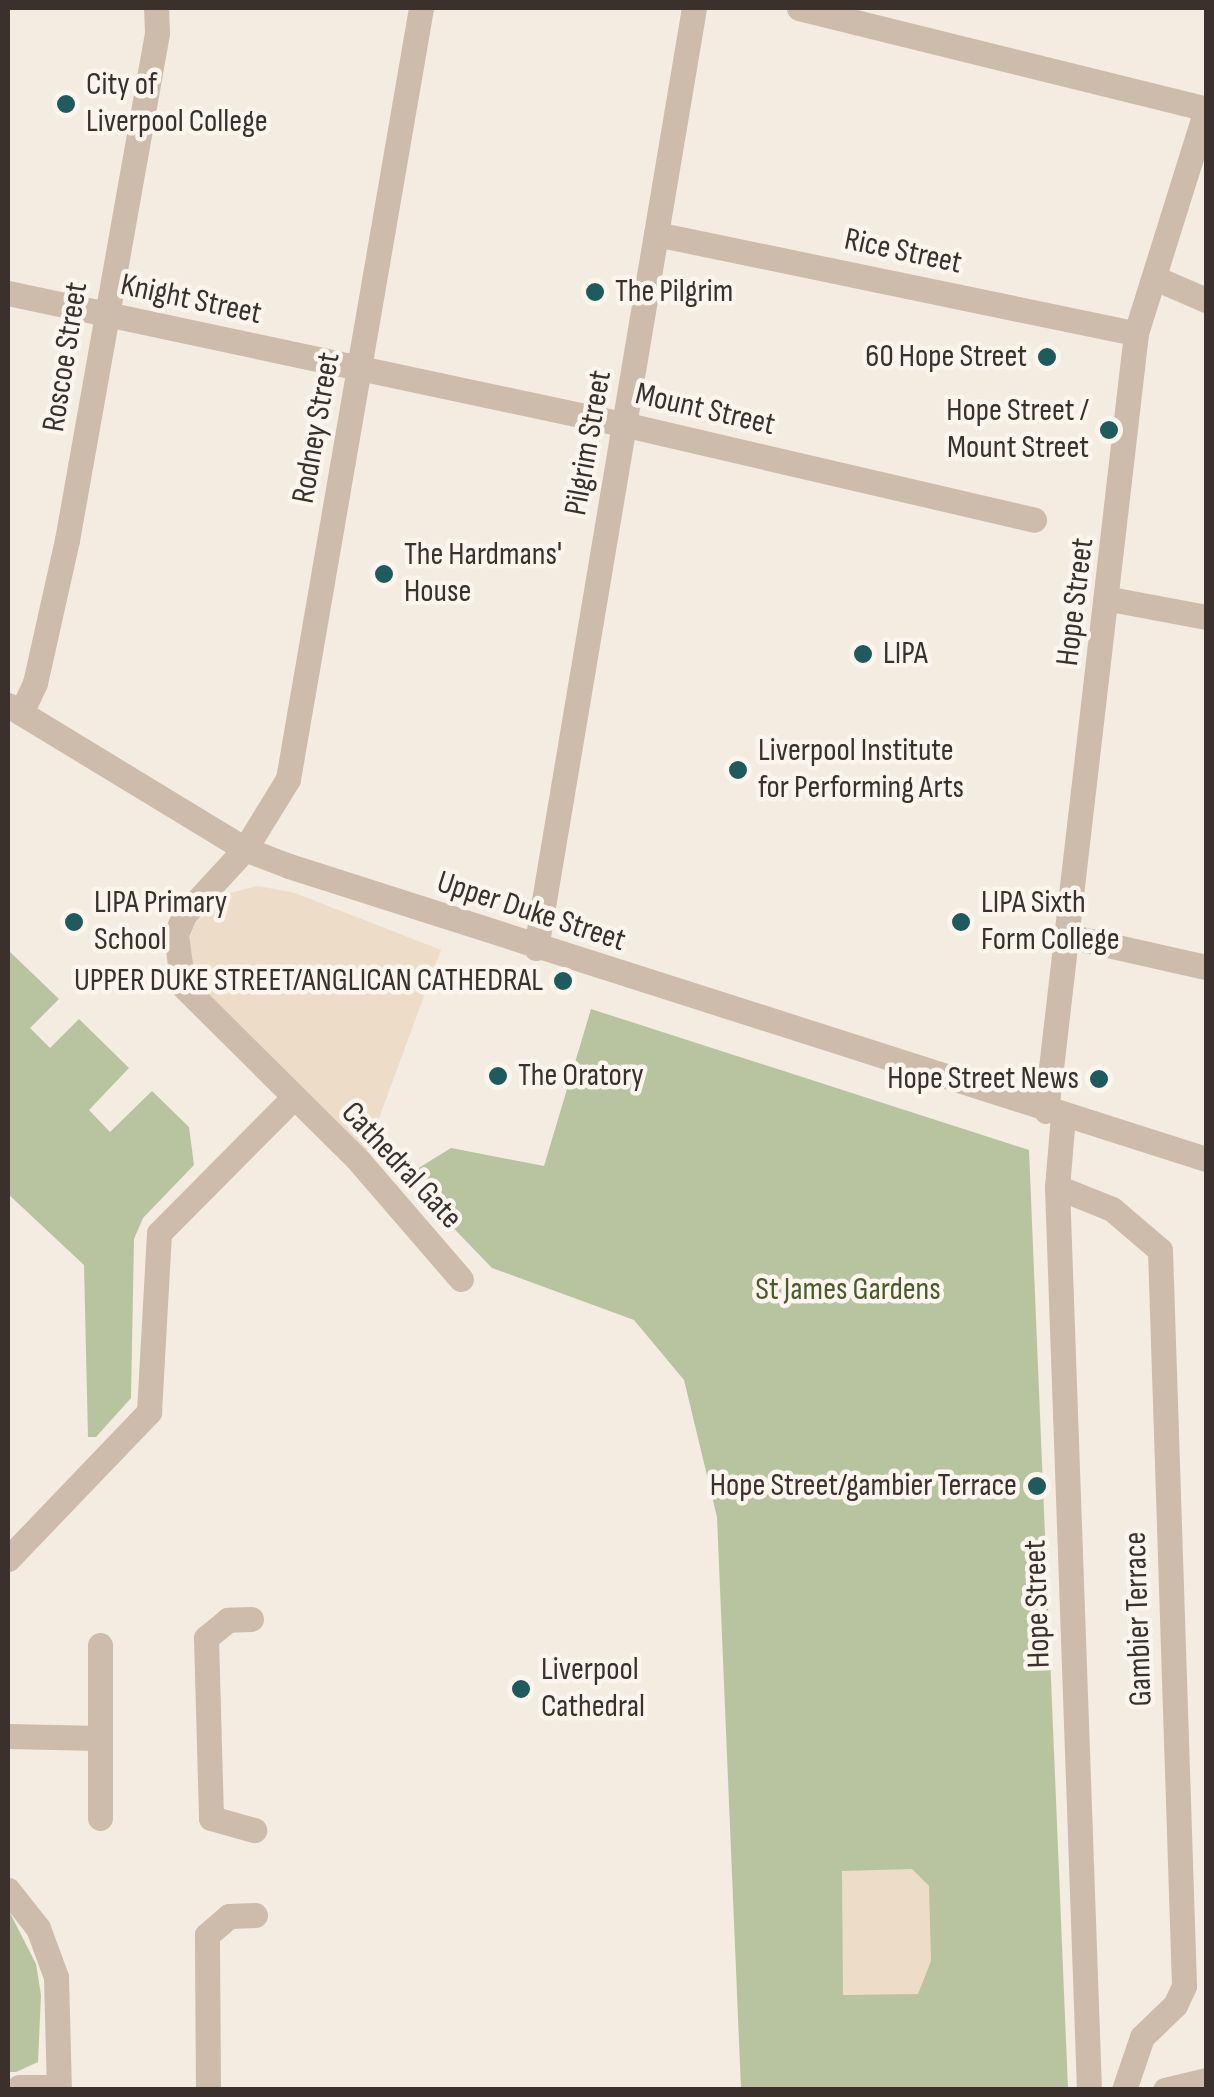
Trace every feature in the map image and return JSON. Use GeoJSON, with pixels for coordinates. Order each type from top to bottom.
{"type":"FeatureCollection","features":[{"type":"Feature","properties":{"kind":"street","name":"Roscoe Street"},"geometry":{"type":"LineString","coordinates":[[14,709],[35,684],[67,540],[157,32],[156,8]]}},
{"type":"Feature","properties":{"kind":"street","name":"Rodney Street"},"geometry":{"type":"LineString","coordinates":[[244,849],[288,779],[421,8]]}},
{"type":"Feature","properties":{"kind":"street","name":"Pilgrim Street"},"geometry":{"type":"LineString","coordinates":[[536,948],[694,8]]}},
{"type":"Feature","properties":{"kind":"street"},"geometry":{"type":"LineString","coordinates":[[799,8],[1206,109]]}},
{"type":"Feature","properties":{"kind":"street","name":"Hope Street"},"geometry":{"type":"LineString","coordinates":[[1089,2090],[1054,1114],[1068,936],[1110,598],[1136,332],[1206,109]]}},
{"type":"Feature","properties":{"kind":"street","name":"Rice Street"},"geometry":{"type":"LineString","coordinates":[[656,234],[1136,332]]}},
{"type":"Feature","properties":{"kind":"street"},"geometry":{"type":"LineString","coordinates":[[1155,278],[1206,300]]}},
{"type":"Feature","properties":{"kind":"street","name":"Knight Street"},"geometry":{"type":"LineString","coordinates":[[8,293],[360,370]]}},
{"type":"Feature","properties":{"kind":"street","name":"Mount Street"},"geometry":{"type":"LineString","coordinates":[[360,370],[626,425],[1034,520]]}},
{"type":"Feature","properties":{"kind":"street"},"geometry":{"type":"LineString","coordinates":[[1110,598],[1206,617]]}},
{"type":"Feature","properties":{"kind":"street","name":"Upper Duke Street"},"geometry":{"type":"LineString","coordinates":[[14,709],[244,849],[536,948],[1206,1159]]}},
{"type":"Feature","properties":{"kind":"street","name":"Cathedral Gate"},"geometry":{"type":"LineString","coordinates":[[244,849],[184,916],[176,935],[177,965],[202,1012],[359,1161],[460,1279]]}},
{"type":"Feature","properties":{"kind":"street"},"geometry":{"type":"LineString","coordinates":[[1068,936],[1206,968]]}},
{"type":"Feature","properties":{"kind":"street","name":"Cathedral Gate"},"geometry":{"type":"LineString","coordinates":[[8,1559],[149,1412],[159,1233],[292,1100]]}},
{"type":"Feature","properties":{"kind":"street","name":"Gambier Terrace"},"geometry":{"type":"LineString","coordinates":[[1057,1187],[1112,1208],[1160,1250],[1184,1986],[1175,2004],[1142,2037],[1124,2090]]}},
{"type":"Feature","properties":{"kind":"street"},"geometry":{"type":"LineString","coordinates":[[252,1619],[228,1620],[206,1638],[211,1818],[254,1830]]}},
{"type":"Feature","properties":{"kind":"street"},"geometry":{"type":"LineString","coordinates":[[100,1645],[100,1818]]}},
{"type":"Feature","properties":{"kind":"street"},"geometry":{"type":"LineString","coordinates":[[8,1736],[100,1738]]}},
{"type":"Feature","properties":{"kind":"street"},"geometry":{"type":"LineString","coordinates":[[8,1890],[38,1928],[56,1977],[58,2088],[19,2088]]}},
{"type":"Feature","properties":{"kind":"street"},"geometry":{"type":"LineString","coordinates":[[208,2090],[207,1936],[229,1916],[255,1915]]}},
{"type":"Feature","properties":{"kind":"street"},"geometry":{"type":"LineString","coordinates":[[1166,2090],[1206,2080]]}},
{"type":"Feature","properties":{"kind":"green space"},"geometry":{"type":"Polygon","coordinates":[[[8,950],[59,999],[30,1028],[50,1048],[79,1019],[129,1068],[89,1110],[110,1132],[152,1091],[189,1127],[194,1165],[143,1218],[134,1239],[131,1398],[96,1437],[88,1437],[84,1265],[8,1194],[8,950]]]}},
{"type":"Feature","properties":{"kind":"green space","name":"St James Gardens"},"geometry":{"type":"Polygon","coordinates":[[[591,1009],[1029,1150],[1068,2089],[741,2089],[717,1517],[684,1380],[634,1320],[492,1268],[404,1177],[451,1148],[544,1166],[591,1009]]]}},
{"type":"Feature","properties":{"kind":"green space"},"geometry":{"type":"Polygon","coordinates":[[[8,1909],[36,1964],[41,1995],[38,2062],[16,2072],[8,2072],[8,1909]]]}},
{"type":"Feature","properties":{"kind":"shaded area"},"geometry":{"type":"Polygon","coordinates":[[[258,886],[295,893],[441,950],[365,1156],[197,989],[187,947],[195,923],[230,893],[258,886]]]}},
{"type":"Feature","properties":{"kind":"shaded area"},"geometry":{"type":"Polygon","coordinates":[[[912,1869],[929,1886],[931,1961],[918,1994],[843,1995],[842,1871],[912,1869]]]}},
{"type":"Feature","properties":{"kind":"place","name":"City of Liverpool College"},"geometry":{"type":"Point","coordinates":[66,104]}},
{"type":"Feature","properties":{"kind":"place","name":"The Pilgrim"},"geometry":{"type":"Point","coordinates":[595,292]}},
{"type":"Feature","properties":{"kind":"place","name":"60 Hope Street"},"geometry":{"type":"Point","coordinates":[1047,357]}},
{"type":"Feature","properties":{"kind":"place","name":"Hope Street / Mount Street"},"geometry":{"type":"Point","coordinates":[1109,430]}},
{"type":"Feature","properties":{"kind":"place","name":"The Hardmans' House"},"geometry":{"type":"Point","coordinates":[384,574]}},
{"type":"Feature","properties":{"kind":"place","name":"LIPA"},"geometry":{"type":"Point","coordinates":[863,654]}},
{"type":"Feature","properties":{"kind":"place","name":"Liverpool Institute for Performing Arts"},"geometry":{"type":"Point","coordinates":[738,770]}},
{"type":"Feature","properties":{"kind":"place","name":"LIPA Primary School"},"geometry":{"type":"Point","coordinates":[74,922]}},
{"type":"Feature","properties":{"kind":"place","name":"LIPA Sixth Form College"},"geometry":{"type":"Point","coordinates":[961,922]}},
{"type":"Feature","properties":{"kind":"place","name":"UPPER DUKE STREET/ANGLICAN CATHEDRAL"},"geometry":{"type":"Point","coordinates":[563,981]}},
{"type":"Feature","properties":{"kind":"place","name":"The Oratory"},"geometry":{"type":"Point","coordinates":[498,1076]}},
{"type":"Feature","properties":{"kind":"place","name":"Hope Street News"},"geometry":{"type":"Point","coordinates":[1099,1079]}},
{"type":"Feature","properties":{"kind":"place","name":"Hope Street/gambier Terrace"},"geometry":{"type":"Point","coordinates":[1037,1486]}},
{"type":"Feature","properties":{"kind":"place","name":"Liverpool Cathedral"},"geometry":{"type":"Point","coordinates":[521,1689]}}]}
